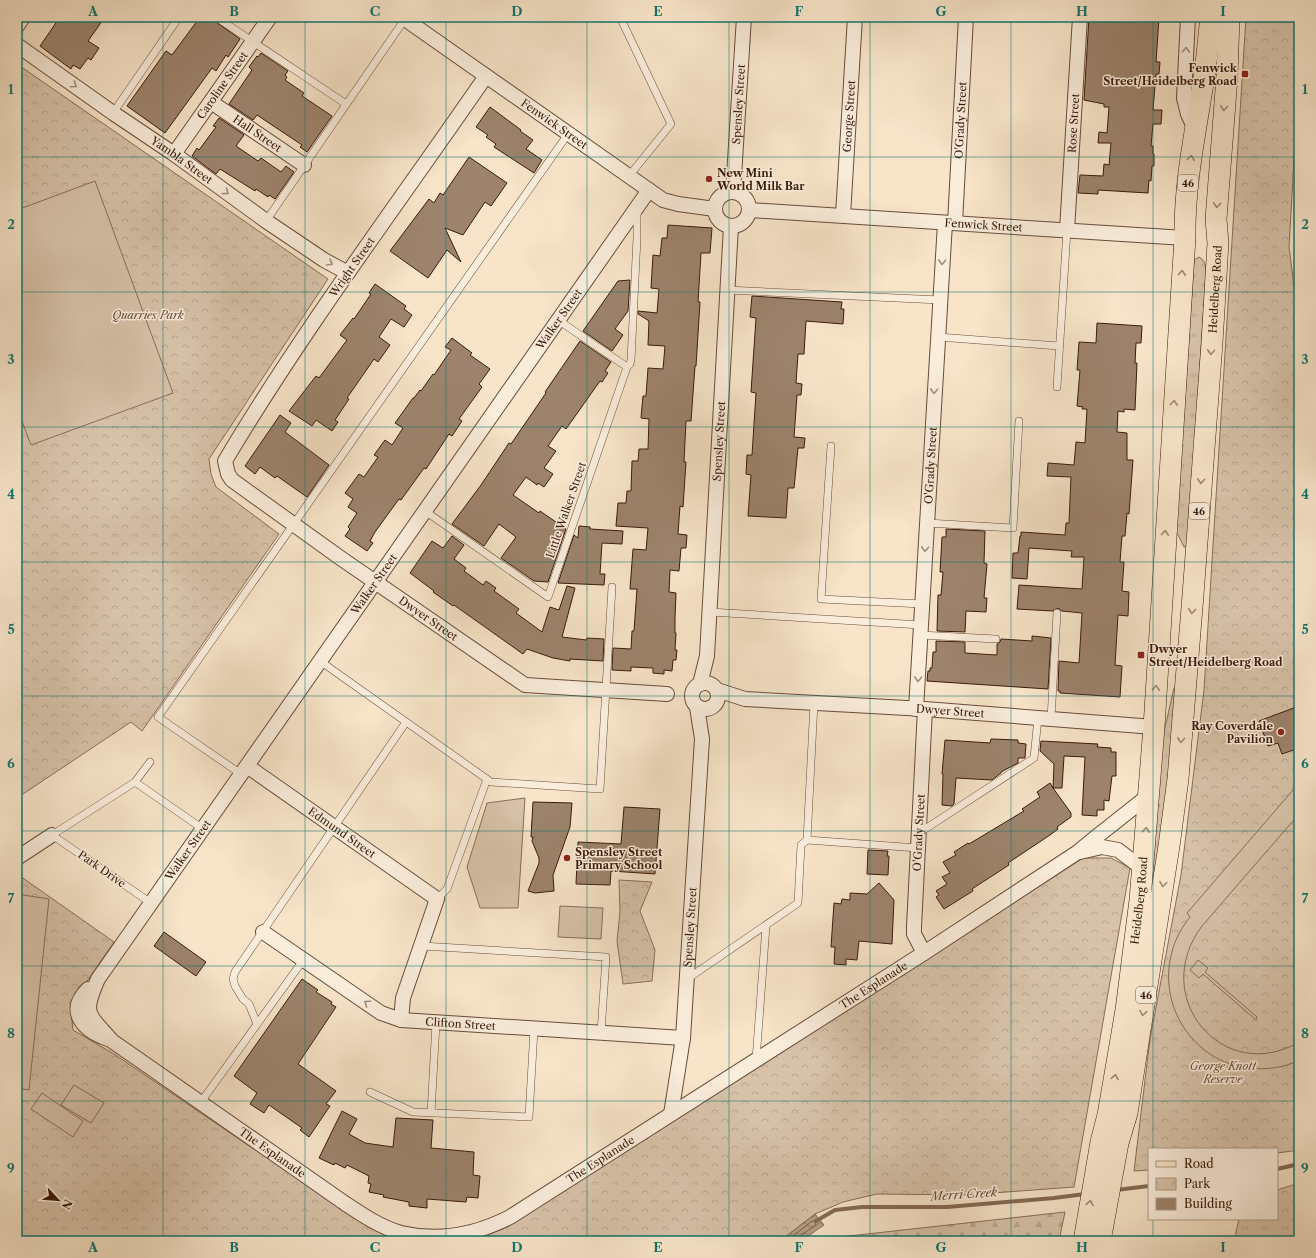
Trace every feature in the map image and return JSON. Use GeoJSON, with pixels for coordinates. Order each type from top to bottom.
{"type":"FeatureCollection","features":[{"type":"Feature","properties":{"kind":"main road","name":"Heidelberg Road"},"geometry":{"type":"LineString","coordinates":[[1100,1241],[1110,1143],[1108,1116],[1126,1010],[1143,869],[1154,727],[1184,238],[1184,212],[1195,129],[1206,63],[1211,17]]}},
{"type":"Feature","properties":{"kind":"main road","name":"Heidelberg Road"},"geometry":{"type":"LineString","coordinates":[[1084,1241],[1110,1143],[1127,1113],[1170,838],[1178,772],[1196,561],[1218,243],[1216,219],[1226,85],[1229,17]]}},
{"type":"Feature","properties":{"kind":"main road","name":"Fenwick Street"},"geometry":{"type":"LineString","coordinates":[[1184,238],[1218,243]]}},
{"type":"Feature","properties":{"kind":"main road"},"geometry":{"type":"LineString","coordinates":[[1164,557],[1196,561]]}},
{"type":"Feature","properties":{"kind":"street"},"geometry":{"type":"LineString","coordinates":[[17,26],[23,17]]}},
{"type":"Feature","properties":{"kind":"street","name":"Caroline Street"},"geometry":{"type":"LineString","coordinates":[[174,154],[212,102],[270,17]]}},
{"type":"Feature","properties":{"kind":"street","name":"Spensley Street"},"geometry":{"type":"LineString","coordinates":[[733,192],[744,17]]}},
{"type":"Feature","properties":{"kind":"street","name":"George Street"},"geometry":{"type":"LineString","coordinates":[[843,215],[855,17]]}},
{"type":"Feature","properties":{"kind":"street","name":"O'Grady Street"},"geometry":{"type":"LineString","coordinates":[[924,953],[914,934],[919,833],[921,709],[920,630],[940,300],[950,223],[966,17]]}},
{"type":"Feature","properties":{"kind":"street","name":"Rose Street"},"geometry":{"type":"LineString","coordinates":[[1067,230],[1080,17]]}},
{"type":"Feature","properties":{"kind":"street"},"geometry":{"type":"LineString","coordinates":[[1188,17],[1184,98],[1188,114],[1195,129]]}},
{"type":"Feature","properties":{"kind":"street","name":"Fenwick Street"},"geometry":{"type":"LineString","coordinates":[[405,18],[663,200],[670,203],[715,209]]}},
{"type":"Feature","properties":{"kind":"street","name":"Yambla Street"},"geometry":{"type":"LineString","coordinates":[[17,45],[174,154],[266,221],[324,260],[348,273]]}},
{"type":"Feature","properties":{"kind":"street","name":"Wright Street"},"geometry":{"type":"LineString","coordinates":[[225,461],[293,354],[486,76]]}},
{"type":"Feature","properties":{"kind":"street","name":"Hall Street"},"geometry":{"type":"LineString","coordinates":[[212,102],[304,164]]}},
{"type":"Feature","properties":{"kind":"street","name":"Walker Street"},"geometry":{"type":"LineString","coordinates":[[83,1013],[78,1006],[86,991],[98,979],[649,190]]}},
{"type":"Feature","properties":{"kind":"street"},"geometry":{"type":"LineString","coordinates":[[733,192],[743,196],[748,204],[749,210],[748,215],[741,224],[731,226],[726,225],[718,219],[715,209],[718,199],[723,195],[733,192]]}},
{"type":"Feature","properties":{"kind":"street","name":"Fenwick Street"},"geometry":{"type":"LineString","coordinates":[[749,210],[1184,238]]}},
{"type":"Feature","properties":{"kind":"street","name":"Spensley Street"},"geometry":{"type":"LineString","coordinates":[[671,1114],[683,1038],[702,739],[708,707],[719,699],[710,686],[707,656],[731,226]]}},
{"type":"Feature","properties":{"kind":"street","name":"Dwyer Street"},"geometry":{"type":"LineString","coordinates":[[225,461],[228,474],[232,480],[339,557],[376,581],[525,685],[667,694]]}},
{"type":"Feature","properties":{"kind":"street"},"geometry":{"type":"LineString","coordinates":[[708,707],[692,700],[692,695],[696,687],[710,686]]}},
{"type":"Feature","properties":{"kind":"street","name":"Dwyer Street"},"geometry":{"type":"LineString","coordinates":[[710,686],[745,699]]}},
{"type":"Feature","properties":{"kind":"street","name":"Dwyer Street"},"geometry":{"type":"LineString","coordinates":[[708,707],[745,699],[921,709],[1154,727]]}},
{"type":"Feature","properties":{"kind":"street","name":"Edmund Street"},"geometry":{"type":"LineString","coordinates":[[244,770],[334,826],[437,899]]}},
{"type":"Feature","properties":{"kind":"street","name":"The Esplanade"},"geometry":{"type":"LineString","coordinates":[[83,1013],[81,1022],[86,1028],[99,1036],[112,1041],[327,1191],[375,1222],[388,1229],[402,1233],[433,1236],[465,1234],[481,1230],[510,1217],[924,953],[1078,852],[1148,796]]}},
{"type":"Feature","properties":{"kind":"street"},"geometry":{"type":"LineString","coordinates":[[17,858],[52,835]]}},
{"type":"Feature","properties":{"kind":"street","name":"The Esplanade"},"geometry":{"type":"LineString","coordinates":[[1078,852],[1102,847],[1118,850],[1143,869]]}},
{"type":"Feature","properties":{"kind":"street"},"geometry":{"type":"LineString","coordinates":[[401,1020],[403,998],[437,899]]}},
{"type":"Feature","properties":{"kind":"street","name":"Clifton Street"},"geometry":{"type":"LineString","coordinates":[[263,932],[381,1013],[401,1020],[683,1038]]}},
{"type":"Feature","properties":{"kind":"lane"},"geometry":{"type":"LineString","coordinates":[[113,113],[179,17]]}},
{"type":"Feature","properties":{"kind":"lane"},"geometry":{"type":"LineString","coordinates":[[216,17],[346,104]]}},
{"type":"Feature","properties":{"kind":"lane"},"geometry":{"type":"LineString","coordinates":[[620,17],[671,124],[629,176]]}},
{"type":"Feature","properties":{"kind":"lane"},"geometry":{"type":"LineString","coordinates":[[266,221],[405,18]]}},
{"type":"Feature","properties":{"kind":"lane"},"geometry":{"type":"LineString","coordinates":[[244,770],[158,717],[568,134]]}},
{"type":"Feature","properties":{"kind":"lane"},"geometry":{"type":"LineString","coordinates":[[558,320],[627,368],[630,364],[637,238],[637,206]]}},
{"type":"Feature","properties":{"kind":"lane"},"geometry":{"type":"LineString","coordinates":[[1057,387],[1067,230]]}},
{"type":"Feature","properties":{"kind":"lane"},"geometry":{"type":"LineString","coordinates":[[727,290],[940,300]]}},
{"type":"Feature","properties":{"kind":"lane"},"geometry":{"type":"LineString","coordinates":[[938,337],[1059,346]]}},
{"type":"Feature","properties":{"kind":"lane","name":"Little Walker Street"},"geometry":{"type":"LineString","coordinates":[[425,511],[548,597],[627,368]]}},
{"type":"Feature","properties":{"kind":"lane"},"geometry":{"type":"LineString","coordinates":[[927,523],[1013,528],[1019,421]]}},
{"type":"Feature","properties":{"kind":"lane"},"geometry":{"type":"LineString","coordinates":[[831,446],[821,599],[922,604]]}},
{"type":"Feature","properties":{"kind":"lane"},"geometry":{"type":"LineString","coordinates":[[320,661],[491,782],[600,789],[612,587]]}},
{"type":"Feature","properties":{"kind":"lane"},"geometry":{"type":"LineString","coordinates":[[710,612],[920,630],[996,639]]}},
{"type":"Feature","properties":{"kind":"lane"},"geometry":{"type":"LineString","coordinates":[[919,833],[1034,758],[1044,719],[1057,613]]}},
{"type":"Feature","properties":{"kind":"lane"},"geometry":{"type":"LineString","coordinates":[[807,840],[814,703]]}},
{"type":"Feature","properties":{"kind":"lane"},"geometry":{"type":"LineString","coordinates":[[257,1024],[249,1004],[238,992],[233,980],[235,972],[406,722]]}},
{"type":"Feature","properties":{"kind":"lane"},"geometry":{"type":"LineString","coordinates":[[52,835],[134,782],[150,762]]}},
{"type":"Feature","properties":{"kind":"lane"},"geometry":{"type":"LineString","coordinates":[[437,899],[447,889],[487,779]]}},
{"type":"Feature","properties":{"kind":"lane"},"geometry":{"type":"LineString","coordinates":[[134,782],[203,829]]}},
{"type":"Feature","properties":{"kind":"lane","name":"Park Drive"},"geometry":{"type":"LineString","coordinates":[[52,835],[151,903]]}},
{"type":"Feature","properties":{"kind":"lane"},"geometry":{"type":"LineString","coordinates":[[687,979],[798,903],[801,845],[807,840],[918,848]]}},
{"type":"Feature","properties":{"kind":"lane"},"geometry":{"type":"LineString","coordinates":[[756,1060],[766,926]]}},
{"type":"Feature","properties":{"kind":"lane"},"geometry":{"type":"LineString","coordinates":[[422,946],[606,957],[601,1033]]}},
{"type":"Feature","properties":{"kind":"lane"},"geometry":{"type":"LineString","coordinates":[[201,1102],[304,959]]}},
{"type":"Feature","properties":{"kind":"lane"},"geometry":{"type":"LineString","coordinates":[[431,1113],[436,1023]]}},
{"type":"Feature","properties":{"kind":"lane"},"geometry":{"type":"LineString","coordinates":[[370,1092],[413,1112],[529,1117],[534,1029]]}},
{"type":"Feature","properties":{"kind":"green space","name":"George Knott Reserve"},"geometry":{"type":"Polygon","coordinates":[[[1246,17],[1299,17],[1299,134],[1295,143],[1289,247],[1299,326],[1299,1150],[1278,1153],[1278,1148],[1148,1148],[1148,1170],[1134,1171],[1150,1039],[1181,875],[1204,690],[1246,17]]]}},
{"type":"Feature","properties":{"kind":"green space","name":"Quarries Park"},"geometry":{"type":"Polygon","coordinates":[[[17,64],[328,279],[209,459],[211,474],[216,487],[279,534],[142,731],[131,722],[17,798],[17,64]]]}},
{"type":"Feature","properties":{"kind":"green space"},"geometry":{"type":"Polygon","coordinates":[[[95,181],[173,393],[31,445],[17,408],[17,210],[95,181]]]}},
{"type":"Feature","properties":{"kind":"green space"},"geometry":{"type":"Polygon","coordinates":[[[1199,257],[1205,264],[1206,273],[1188,546],[1184,547],[1176,531],[1194,260],[1199,257]]]}},
{"type":"Feature","properties":{"kind":"green space"},"geometry":{"type":"Polygon","coordinates":[[[1178,686],[1169,789],[1154,892],[1149,894],[1163,736],[1174,688],[1178,686]]]}},
{"type":"Feature","properties":{"kind":"green space"},"geometry":{"type":"Polygon","coordinates":[[[1299,783],[1299,814],[1202,926],[1188,953],[1184,981],[1189,1006],[1202,1028],[1221,1044],[1245,1053],[1271,1053],[1299,1042],[1299,1060],[1275,1068],[1249,1068],[1229,1063],[1211,1055],[1196,1043],[1184,1028],[1175,1010],[1170,992],[1169,972],[1172,952],[1179,933],[1190,917],[1187,913],[1299,783]]]}},
{"type":"Feature","properties":{"kind":"green space"},"geometry":{"type":"Polygon","coordinates":[[[525,798],[518,908],[480,908],[467,867],[487,803],[525,798]]]}},
{"type":"Feature","properties":{"kind":"green space"},"geometry":{"type":"Polygon","coordinates":[[[1083,858],[1111,858],[1130,868],[1074,1187],[966,1195],[877,1194],[843,1202],[815,1214],[780,1241],[462,1241],[509,1224],[1083,858]]]}},
{"type":"Feature","properties":{"kind":"green space"},"geometry":{"type":"Polygon","coordinates":[[[17,874],[114,942],[85,984],[70,1002],[73,1030],[114,1054],[370,1228],[399,1241],[17,1241],[17,874]]]}},
{"type":"Feature","properties":{"kind":"green space"},"geometry":{"type":"Polygon","coordinates":[[[619,880],[652,882],[640,911],[655,950],[652,981],[623,984],[617,941],[620,912],[619,880]]]}},
{"type":"Feature","properties":{"kind":"green space"},"geometry":{"type":"Polygon","coordinates":[[[17,894],[49,899],[29,1090],[17,1088],[17,894]]]}},
{"type":"Feature","properties":{"kind":"green space"},"geometry":{"type":"Polygon","coordinates":[[[560,906],[603,908],[601,939],[558,937],[560,906]]]}},
{"type":"Feature","properties":{"kind":"green space"},"geometry":{"type":"Polygon","coordinates":[[[1198,960],[1208,968],[1205,972],[1257,1017],[1256,1020],[1203,974],[1199,978],[1190,970],[1198,960]]]}},
{"type":"Feature","properties":{"kind":"green space"},"geometry":{"type":"Polygon","coordinates":[[[74,1085],[104,1103],[91,1123],[61,1105],[74,1085]]]}},
{"type":"Feature","properties":{"kind":"green space"},"geometry":{"type":"Polygon","coordinates":[[[42,1093],[83,1121],[73,1137],[31,1109],[42,1093]]]}},
{"type":"Feature","properties":{"kind":"green space"},"geometry":{"type":"Polygon","coordinates":[[[1299,1183],[1299,1241],[1234,1241],[1239,1220],[1278,1220],[1278,1190],[1299,1183]]]}},
{"type":"Feature","properties":{"kind":"green space"},"geometry":{"type":"Polygon","coordinates":[[[1065,1212],[1059,1241],[826,1241],[831,1238],[1065,1212]]]}},
{"type":"Feature","properties":{"kind":"water"},"geometry":{"type":"Polygon","coordinates":[[[815,1214],[824,1225],[801,1241],[780,1241],[815,1214]]]}},
{"type":"Feature","properties":{"kind":"building"},"geometry":{"type":"Polygon","coordinates":[[[60,17],[105,17],[88,41],[99,48],[91,60],[88,58],[80,69],[73,65],[71,69],[40,46],[60,17]]]}},
{"type":"Feature","properties":{"kind":"building"},"geometry":{"type":"Polygon","coordinates":[[[200,17],[209,17],[240,39],[228,57],[226,55],[216,71],[212,68],[165,133],[127,106],[166,51],[172,55],[200,17]]]}},
{"type":"Feature","properties":{"kind":"building"},"geometry":{"type":"Polygon","coordinates":[[[1089,17],[1159,17],[1156,62],[1160,62],[1159,74],[1156,74],[1153,110],[1162,110],[1161,124],[1153,124],[1151,146],[1153,146],[1154,166],[1152,166],[1151,181],[1149,180],[1148,193],[1098,190],[1098,194],[1078,193],[1080,175],[1103,176],[1104,164],[1109,165],[1111,143],[1098,143],[1099,132],[1107,133],[1109,107],[1104,107],[1104,104],[1084,100],[1089,17]]]}},
{"type":"Feature","properties":{"kind":"building"},"geometry":{"type":"Polygon","coordinates":[[[261,53],[288,71],[285,75],[287,77],[285,80],[304,93],[302,96],[332,116],[307,152],[300,147],[302,145],[257,115],[253,120],[229,104],[252,70],[249,67],[261,53]]]}},
{"type":"Feature","properties":{"kind":"building"},"geometry":{"type":"Polygon","coordinates":[[[490,107],[533,140],[526,149],[542,160],[534,173],[494,147],[496,144],[486,137],[488,135],[476,127],[490,107]]]}},
{"type":"Feature","properties":{"kind":"building"},"geometry":{"type":"Polygon","coordinates":[[[219,118],[244,135],[236,146],[258,161],[261,158],[281,172],[286,166],[294,172],[275,199],[269,195],[268,197],[256,189],[255,191],[220,169],[216,174],[192,156],[197,148],[199,150],[216,127],[213,126],[219,118]]]}},
{"type":"Feature","properties":{"kind":"building"},"geometry":{"type":"Polygon","coordinates":[[[469,157],[507,183],[491,206],[485,202],[463,235],[445,228],[461,262],[447,250],[428,278],[390,251],[429,199],[434,203],[440,193],[443,195],[469,157]]]}},
{"type":"Feature","properties":{"kind":"building"},"geometry":{"type":"Polygon","coordinates":[[[668,225],[712,228],[710,253],[701,253],[696,366],[691,421],[686,421],[684,462],[686,462],[683,507],[680,506],[678,534],[687,535],[686,548],[681,548],[679,571],[670,570],[669,592],[676,593],[676,660],[673,660],[672,671],[664,670],[664,674],[653,673],[653,668],[631,667],[631,671],[612,670],[613,648],[631,649],[637,589],[630,589],[633,549],[646,550],[648,528],[616,526],[618,503],[626,503],[627,491],[631,491],[632,461],[638,461],[639,449],[648,449],[649,419],[641,418],[643,396],[646,396],[648,368],[663,369],[665,346],[648,345],[649,321],[638,314],[638,311],[657,313],[659,289],[651,288],[653,255],[660,256],[662,238],[667,238],[668,225]]]}},
{"type":"Feature","properties":{"kind":"building"},"geometry":{"type":"Polygon","coordinates":[[[630,280],[628,311],[615,329],[623,335],[612,351],[583,331],[618,281],[630,280]]]}},
{"type":"Feature","properties":{"kind":"building"},"geometry":{"type":"Polygon","coordinates":[[[375,284],[406,306],[404,309],[412,315],[404,327],[391,319],[379,337],[390,345],[378,362],[374,359],[347,398],[349,399],[335,420],[338,422],[332,431],[316,420],[312,426],[289,411],[316,376],[319,378],[347,340],[340,335],[353,318],[354,319],[371,294],[369,293],[375,284]]]}},
{"type":"Feature","properties":{"kind":"building"},"geometry":{"type":"Polygon","coordinates":[[[752,296],[842,302],[841,309],[844,309],[843,324],[806,321],[804,354],[798,354],[796,383],[802,384],[801,395],[797,395],[794,437],[805,438],[804,448],[798,448],[794,488],[788,488],[786,518],[748,516],[751,475],[746,474],[747,455],[752,455],[756,393],[751,392],[756,318],[750,317],[752,296]]]}},
{"type":"Feature","properties":{"kind":"building"},"geometry":{"type":"Polygon","coordinates":[[[1097,323],[1142,326],[1141,343],[1136,343],[1135,363],[1137,363],[1135,410],[1124,409],[1124,412],[1118,411],[1117,432],[1127,433],[1127,460],[1133,460],[1129,514],[1127,513],[1125,536],[1122,536],[1120,562],[1124,562],[1122,591],[1129,592],[1128,616],[1118,615],[1115,665],[1122,666],[1120,697],[1060,693],[1060,691],[1058,691],[1059,661],[1079,663],[1082,613],[1062,611],[1058,608],[1053,611],[1017,609],[1019,585],[1082,589],[1084,557],[1071,557],[1072,551],[1029,548],[1027,579],[1012,578],[1013,553],[1018,553],[1021,532],[1065,535],[1066,523],[1069,523],[1071,477],[1047,476],[1048,463],[1074,465],[1076,442],[1085,443],[1087,409],[1082,409],[1083,407],[1077,406],[1080,370],[1077,370],[1079,342],[1096,343],[1097,323]]]}},
{"type":"Feature","properties":{"kind":"building"},"geometry":{"type":"Polygon","coordinates":[[[452,338],[472,353],[470,355],[490,369],[479,384],[482,387],[459,419],[462,421],[452,436],[449,434],[426,469],[424,468],[401,500],[399,499],[375,532],[370,541],[373,543],[367,551],[345,536],[350,529],[348,527],[357,513],[348,507],[353,499],[345,493],[359,474],[364,477],[378,457],[374,455],[385,440],[392,445],[403,428],[395,423],[413,398],[420,390],[421,391],[433,374],[434,375],[451,350],[445,347],[452,338]]]}},
{"type":"Feature","properties":{"kind":"building"},"geometry":{"type":"Polygon","coordinates":[[[580,341],[611,362],[605,371],[608,373],[602,382],[600,381],[566,429],[562,426],[548,446],[556,451],[544,468],[553,474],[544,487],[538,483],[537,485],[526,477],[513,495],[566,529],[548,582],[534,581],[501,558],[516,537],[499,524],[484,546],[452,524],[481,485],[509,443],[511,444],[580,341]]]}},
{"type":"Feature","properties":{"kind":"building"},"geometry":{"type":"Polygon","coordinates":[[[280,415],[291,423],[285,432],[329,465],[307,497],[277,476],[275,478],[260,467],[255,474],[245,466],[280,415]]]}},
{"type":"Feature","properties":{"kind":"building"},"geometry":{"type":"Polygon","coordinates":[[[579,526],[590,527],[590,529],[623,531],[622,544],[602,543],[600,574],[605,574],[604,585],[558,583],[574,535],[578,538],[579,526]]]}},
{"type":"Feature","properties":{"kind":"building"},"geometry":{"type":"Polygon","coordinates":[[[946,529],[985,531],[984,563],[987,564],[984,598],[987,598],[986,612],[966,611],[965,632],[937,631],[938,595],[941,595],[943,572],[940,572],[942,537],[946,537],[946,529]]]}},
{"type":"Feature","properties":{"kind":"building"},"geometry":{"type":"Polygon","coordinates":[[[452,536],[464,545],[454,559],[466,568],[464,571],[483,585],[486,581],[496,588],[494,591],[519,609],[516,613],[542,632],[550,607],[559,610],[567,586],[575,588],[562,637],[586,640],[587,638],[604,639],[603,661],[570,659],[570,661],[553,658],[527,649],[523,654],[454,605],[453,606],[433,592],[434,591],[410,573],[432,541],[443,548],[452,536]]]}},
{"type":"Feature","properties":{"kind":"building"},"geometry":{"type":"Polygon","coordinates":[[[1032,636],[1051,638],[1048,689],[927,681],[928,671],[932,668],[933,652],[936,652],[936,641],[965,642],[965,653],[997,655],[997,644],[1001,639],[1032,641],[1032,636]]]}},
{"type":"Feature","properties":{"kind":"building","name":"Ray Coverdale Pavilion"},"geometry":{"type":"Polygon","coordinates":[[[1299,706],[1299,748],[1282,754],[1278,743],[1268,746],[1259,721],[1299,706]]]}},
{"type":"Feature","properties":{"kind":"building"},"geometry":{"type":"Polygon","coordinates":[[[991,739],[1018,740],[1018,743],[1026,744],[1025,758],[1018,758],[1018,763],[1001,772],[992,780],[956,778],[954,804],[952,806],[942,805],[942,774],[945,740],[990,743],[991,739]]]}},
{"type":"Feature","properties":{"kind":"building"},"geometry":{"type":"Polygon","coordinates":[[[1041,741],[1098,744],[1097,747],[1111,748],[1111,752],[1116,752],[1116,776],[1112,776],[1109,801],[1104,800],[1104,810],[1097,810],[1097,816],[1082,815],[1085,757],[1064,756],[1062,788],[1053,788],[1054,764],[1040,751],[1041,741]]]}},
{"type":"Feature","properties":{"kind":"building"},"geometry":{"type":"Polygon","coordinates":[[[1050,783],[1071,813],[1071,817],[1057,827],[1058,829],[1050,835],[1008,863],[1009,865],[972,889],[973,891],[944,909],[936,897],[939,895],[936,891],[947,884],[942,877],[950,873],[943,862],[956,855],[954,852],[968,843],[969,844],[1024,811],[1022,809],[1040,797],[1037,792],[1050,783]]]}},
{"type":"Feature","properties":{"kind":"building"},"geometry":{"type":"Polygon","coordinates":[[[533,802],[572,803],[570,827],[553,875],[554,891],[535,893],[528,891],[539,863],[539,858],[532,841],[533,837],[531,837],[533,802]]]}},
{"type":"Feature","properties":{"kind":"building"},"geometry":{"type":"Polygon","coordinates":[[[624,807],[660,809],[655,874],[611,871],[610,885],[576,884],[578,842],[621,844],[624,807]]]}},
{"type":"Feature","properties":{"kind":"building"},"geometry":{"type":"Polygon","coordinates":[[[868,850],[888,851],[888,875],[867,874],[868,850]]]}},
{"type":"Feature","properties":{"kind":"building"},"geometry":{"type":"Polygon","coordinates":[[[879,883],[894,900],[892,944],[859,941],[857,960],[846,959],[846,965],[834,964],[835,947],[831,947],[834,903],[841,904],[842,899],[850,900],[850,893],[867,894],[879,883]]]}},
{"type":"Feature","properties":{"kind":"building"},"geometry":{"type":"Polygon","coordinates":[[[164,932],[206,962],[196,976],[154,946],[164,932]]]}},
{"type":"Feature","properties":{"kind":"building"},"geometry":{"type":"Polygon","coordinates":[[[302,979],[318,990],[316,992],[332,1002],[331,1004],[336,1007],[298,1064],[336,1091],[326,1104],[330,1106],[309,1137],[300,1130],[302,1128],[269,1105],[264,1113],[250,1104],[257,1093],[234,1076],[302,979]]]}},
{"type":"Feature","properties":{"kind":"building"},"geometry":{"type":"Polygon","coordinates":[[[342,1111],[357,1119],[349,1134],[365,1143],[393,1147],[396,1118],[433,1120],[431,1148],[474,1152],[473,1175],[480,1176],[478,1198],[467,1197],[466,1202],[427,1199],[427,1208],[409,1206],[409,1202],[383,1197],[384,1195],[369,1192],[371,1184],[368,1183],[369,1176],[347,1165],[345,1168],[319,1158],[342,1111]]]}},
{"type":"Feature","properties":{"kind":"waterway","name":"Merri Creek"},"geometry":{"type":"LineString","coordinates":[[1278,1169],[1299,1164]]}},
{"type":"Feature","properties":{"kind":"waterway","name":"Merri Creek"},"geometry":{"type":"LineString","coordinates":[[1116,1190],[1148,1186]]}},
{"type":"Feature","properties":{"kind":"waterway","name":"Merri Creek"},"geometry":{"type":"LineString","coordinates":[[816,1221],[835,1210],[862,1207],[947,1207],[1085,1194]]}},
{"type":"Feature","properties":{"kind":"place","name":"Fenwick Street/Heidelberg Road"},"geometry":{"type":"Point","coordinates":[1245,74]}},
{"type":"Feature","properties":{"kind":"place","name":"New Mini World Milk Bar"},"geometry":{"type":"Point","coordinates":[709,179]}},
{"type":"Feature","properties":{"kind":"place","name":"Dwyer Street/Heidelberg Road"},"geometry":{"type":"Point","coordinates":[1141,655]}},
{"type":"Feature","properties":{"kind":"place","name":"Ray Coverdale Pavilion"},"geometry":{"type":"Point","coordinates":[1281,732]}},
{"type":"Feature","properties":{"kind":"place","name":"Spensley Street Primary School"},"geometry":{"type":"Point","coordinates":[567,858]}}]}
